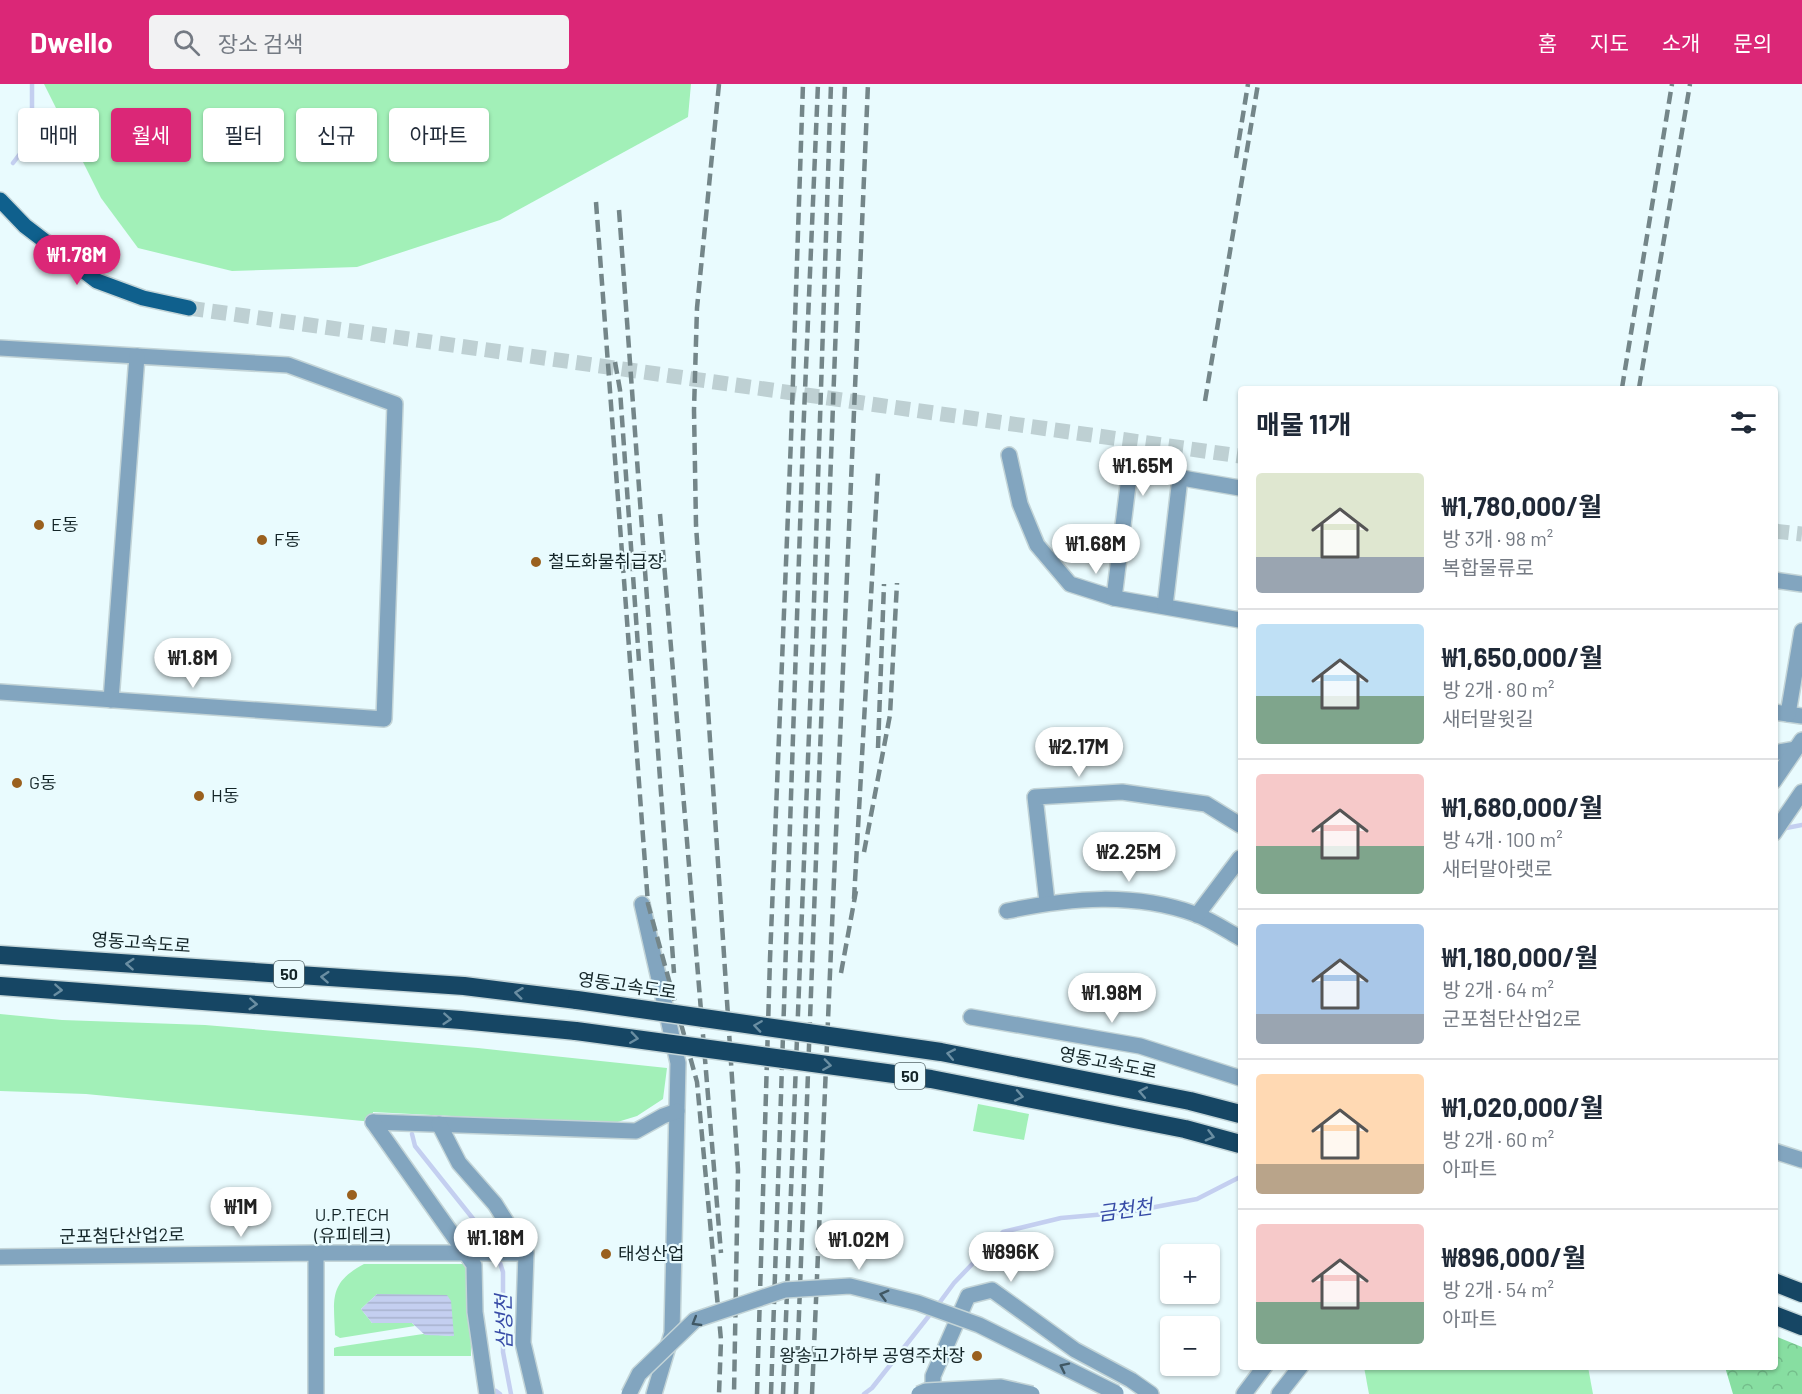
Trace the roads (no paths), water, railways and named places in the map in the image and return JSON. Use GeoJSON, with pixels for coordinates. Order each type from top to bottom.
{"type":"FeatureCollection","features":[{"type":"Feature","properties":{"kind":"highway","name":"영동고속도로"},"geometry":{"type":"LineString","coordinates":[[0,955],[464,986],[577,1000],[940,1052],[1190,1101],[1238,1113]]}},
{"type":"Feature","properties":{"kind":"highway","name":"50"},"geometry":{"type":"LineString","coordinates":[[0,986],[576,1030],[931,1079],[1185,1129],[1238,1143]]}},
{"type":"Feature","properties":{"kind":"highway"},"geometry":{"type":"LineString","coordinates":[[1778,1283],[1802,1293]]}},
{"type":"Feature","properties":{"kind":"highway"},"geometry":{"type":"LineString","coordinates":[[1778,1317],[1802,1326]]}},
{"type":"Feature","properties":{"kind":"main road"},"geometry":{"type":"LineString","coordinates":[[0,200],[26,226],[97,281],[143,298],[189,308]]}},
{"type":"Feature","properties":{"kind":"street"},"geometry":{"type":"LineString","coordinates":[[0,348],[288,365],[394,404],[384,719],[0,692]]}},
{"type":"Feature","properties":{"kind":"street"},"geometry":{"type":"LineString","coordinates":[[111,700],[137,356]]}},
{"type":"Feature","properties":{"kind":"street"},"geometry":{"type":"LineString","coordinates":[[1009,455],[1020,504],[1037,545],[1070,584],[1114,598],[1238,620]]}},
{"type":"Feature","properties":{"kind":"street"},"geometry":{"type":"LineString","coordinates":[[1114,598],[1130,469],[1238,488]]}},
{"type":"Feature","properties":{"kind":"street"},"geometry":{"type":"LineString","coordinates":[[1165,606],[1180,478]]}},
{"type":"Feature","properties":{"kind":"street"},"geometry":{"type":"LineString","coordinates":[[1778,581],[1802,584]]}},
{"type":"Feature","properties":{"kind":"street"},"geometry":{"type":"LineString","coordinates":[[1788,714],[1802,631]]}},
{"type":"Feature","properties":{"kind":"street"},"geometry":{"type":"LineString","coordinates":[[1778,750],[1798,745]]}},
{"type":"Feature","properties":{"kind":"street"},"geometry":{"type":"LineString","coordinates":[[1778,775],[1798,745]]}},
{"type":"Feature","properties":{"kind":"street"},"geometry":{"type":"LineString","coordinates":[[1047,903],[1035,797],[1122,792],[1206,804],[1238,824]]}},
{"type":"Feature","properties":{"kind":"street"},"geometry":{"type":"LineString","coordinates":[[1778,828],[1802,792]]}},
{"type":"Feature","properties":{"kind":"street"},"geometry":{"type":"LineString","coordinates":[[1197,915],[1238,861]]}},
{"type":"Feature","properties":{"kind":"street"},"geometry":{"type":"LineString","coordinates":[[1007,911],[1047,903],[1086,899],[1124,899],[1157,903],[1197,915],[1238,937]]}},
{"type":"Feature","properties":{"kind":"street"},"geometry":{"type":"LineString","coordinates":[[642,903],[678,1063],[672,1333],[654,1394]]}},
{"type":"Feature","properties":{"kind":"street"},"geometry":{"type":"LineString","coordinates":[[971,1017],[1140,1046],[1238,1077]]}},
{"type":"Feature","properties":{"kind":"street"},"geometry":{"type":"LineString","coordinates":[[487,1394],[475,1312],[474,1265],[373,1122],[636,1131],[677,1111]]}},
{"type":"Feature","properties":{"kind":"street"},"geometry":{"type":"LineString","coordinates":[[439,1124],[459,1163],[495,1204],[526,1253],[523,1343],[535,1394]]}},
{"type":"Feature","properties":{"kind":"street"},"geometry":{"type":"LineString","coordinates":[[1778,1152],[1802,1160]]}},
{"type":"Feature","properties":{"kind":"street"},"geometry":{"type":"LineString","coordinates":[[316,1253],[316,1394]]}},
{"type":"Feature","properties":{"kind":"street","name":"군포첨단산업2로"},"geometry":{"type":"LineString","coordinates":[[0,1257],[526,1253]]}},
{"type":"Feature","properties":{"kind":"street"},"geometry":{"type":"LineString","coordinates":[[628,1394],[639,1374],[695,1320],[784,1290],[850,1286],[918,1303],[979,1325],[1117,1394]]}},
{"type":"Feature","properties":{"kind":"street"},"geometry":{"type":"LineString","coordinates":[[933,1394],[933,1376],[968,1296],[992,1290],[1075,1350],[1131,1380],[1151,1394]]}},
{"type":"Feature","properties":{"kind":"street"},"geometry":{"type":"LineString","coordinates":[[1244,1394],[1262,1370]]}},
{"type":"Feature","properties":{"kind":"street"},"geometry":{"type":"LineString","coordinates":[[1279,1394],[1298,1370]]}},
{"type":"Feature","properties":{"kind":"street"},"geometry":{"type":"LineString","coordinates":[[920,1394],[926,1391],[1001,1387],[1032,1394]]}},
{"type":"Feature","properties":{"kind":"water"},"geometry":{"type":"Polygon","coordinates":[[[377,1294],[447,1295],[451,1301],[454,1336],[425,1335],[412,1323],[372,1323],[361,1309],[377,1294]]]}},
{"type":"Feature","properties":{"kind":"waterway","name":"삼성천"},"geometry":{"type":"LineString","coordinates":[[13,163],[32,138],[32,84]]}},
{"type":"Feature","properties":{"kind":"waterway","name":"금천천"},"geometry":{"type":"LineString","coordinates":[[1781,829],[1802,825]]}},
{"type":"Feature","properties":{"kind":"waterway","name":"삼성천"},"geometry":{"type":"LineString","coordinates":[[412,1134],[415,1146],[494,1245],[503,1272],[503,1352],[511,1394]]}},
{"type":"Feature","properties":{"kind":"waterway","name":"금천천"},"geometry":{"type":"LineString","coordinates":[[937,1306],[954,1283],[1003,1232],[1061,1218],[1129,1212],[1197,1199],[1238,1178]]}},
{"type":"Feature","properties":{"kind":"waterway","name":"금천천"},"geometry":{"type":"LineString","coordinates":[[864,1394],[872,1388],[932,1312]]}},
{"type":"Feature","properties":{"kind":"waterway"},"geometry":{"type":"LineString","coordinates":[[496,1391],[500,1394]]}},
{"type":"Feature","properties":{"kind":"tunnel"},"geometry":{"type":"LineString","coordinates":[[189,308],[1238,456]]}},
{"type":"Feature","properties":{"kind":"tunnel"},"geometry":{"type":"LineString","coordinates":[[1778,531],[1802,534]]}},
{"type":"Feature","properties":{"kind":"railway"},"geometry":{"type":"LineString","coordinates":[[719,84],[697,308],[694,410],[696,525],[738,1170],[734,1394]]}},
{"type":"Feature","properties":{"kind":"railway"},"geometry":{"type":"LineString","coordinates":[[757,1394],[770,959],[803,84]]}},
{"type":"Feature","properties":{"kind":"railway"},"geometry":{"type":"LineString","coordinates":[[771,1394],[803,438],[818,84]]}},
{"type":"Feature","properties":{"kind":"railway"},"geometry":{"type":"LineString","coordinates":[[783,1394],[813,632],[831,84]]}},
{"type":"Feature","properties":{"kind":"railway"},"geometry":{"type":"LineString","coordinates":[[796,1394],[845,84]]}},
{"type":"Feature","properties":{"kind":"railway"},"geometry":{"type":"LineString","coordinates":[[812,1394],[868,84]]}},
{"type":"Feature","properties":{"kind":"railway"},"geometry":{"type":"LineString","coordinates":[[1236,158],[1248,84]]}},
{"type":"Feature","properties":{"kind":"railway"},"geometry":{"type":"LineString","coordinates":[[1205,401],[1258,84]]}},
{"type":"Feature","properties":{"kind":"railway"},"geometry":{"type":"LineString","coordinates":[[1622,386],[1672,84]]}},
{"type":"Feature","properties":{"kind":"railway"},"geometry":{"type":"LineString","coordinates":[[1639,386],[1690,84]]}},
{"type":"Feature","properties":{"kind":"railway"},"geometry":{"type":"LineString","coordinates":[[596,202],[648,904],[697,1082],[721,1340],[719,1394]]}},
{"type":"Feature","properties":{"kind":"railway"},"geometry":{"type":"LineString","coordinates":[[619,210],[674,973]]}},
{"type":"Feature","properties":{"kind":"railway"},"geometry":{"type":"LineString","coordinates":[[615,362],[620,390],[639,661]]}},
{"type":"Feature","properties":{"kind":"railway"},"geometry":{"type":"LineString","coordinates":[[854,899],[878,472]]}},
{"type":"Feature","properties":{"kind":"railway"},"geometry":{"type":"LineString","coordinates":[[660,514],[721,1253]]}},
{"type":"Feature","properties":{"kind":"railway"},"geometry":{"type":"LineString","coordinates":[[864,852],[890,715],[897,583]]}},
{"type":"Feature","properties":{"kind":"railway"},"geometry":{"type":"LineString","coordinates":[[878,748],[884,584]]}},
{"type":"Feature","properties":{"kind":"railway"},"geometry":{"type":"LineString","coordinates":[[841,973],[856,891]]}},
{"type":"Feature","properties":{"kind":"place","name":"E동"},"geometry":{"type":"Point","coordinates":[39,525]}},
{"type":"Feature","properties":{"kind":"place","name":"F동"},"geometry":{"type":"Point","coordinates":[262,540]}},
{"type":"Feature","properties":{"kind":"place","name":"철도화물취급장"},"geometry":{"type":"Point","coordinates":[536,562]}},
{"type":"Feature","properties":{"kind":"place","name":"G동"},"geometry":{"type":"Point","coordinates":[17,783]}},
{"type":"Feature","properties":{"kind":"place","name":"H동"},"geometry":{"type":"Point","coordinates":[199,796]}},
{"type":"Feature","properties":{"kind":"place","name":"U.P.TECH (유피테크)"},"geometry":{"type":"Point","coordinates":[352,1195]}},
{"type":"Feature","properties":{"kind":"place","name":"태성산업"},"geometry":{"type":"Point","coordinates":[606,1254]}},
{"type":"Feature","properties":{"kind":"place","name":"왕송고가하부 공영주차장"},"geometry":{"type":"Point","coordinates":[977,1356]}}]}
